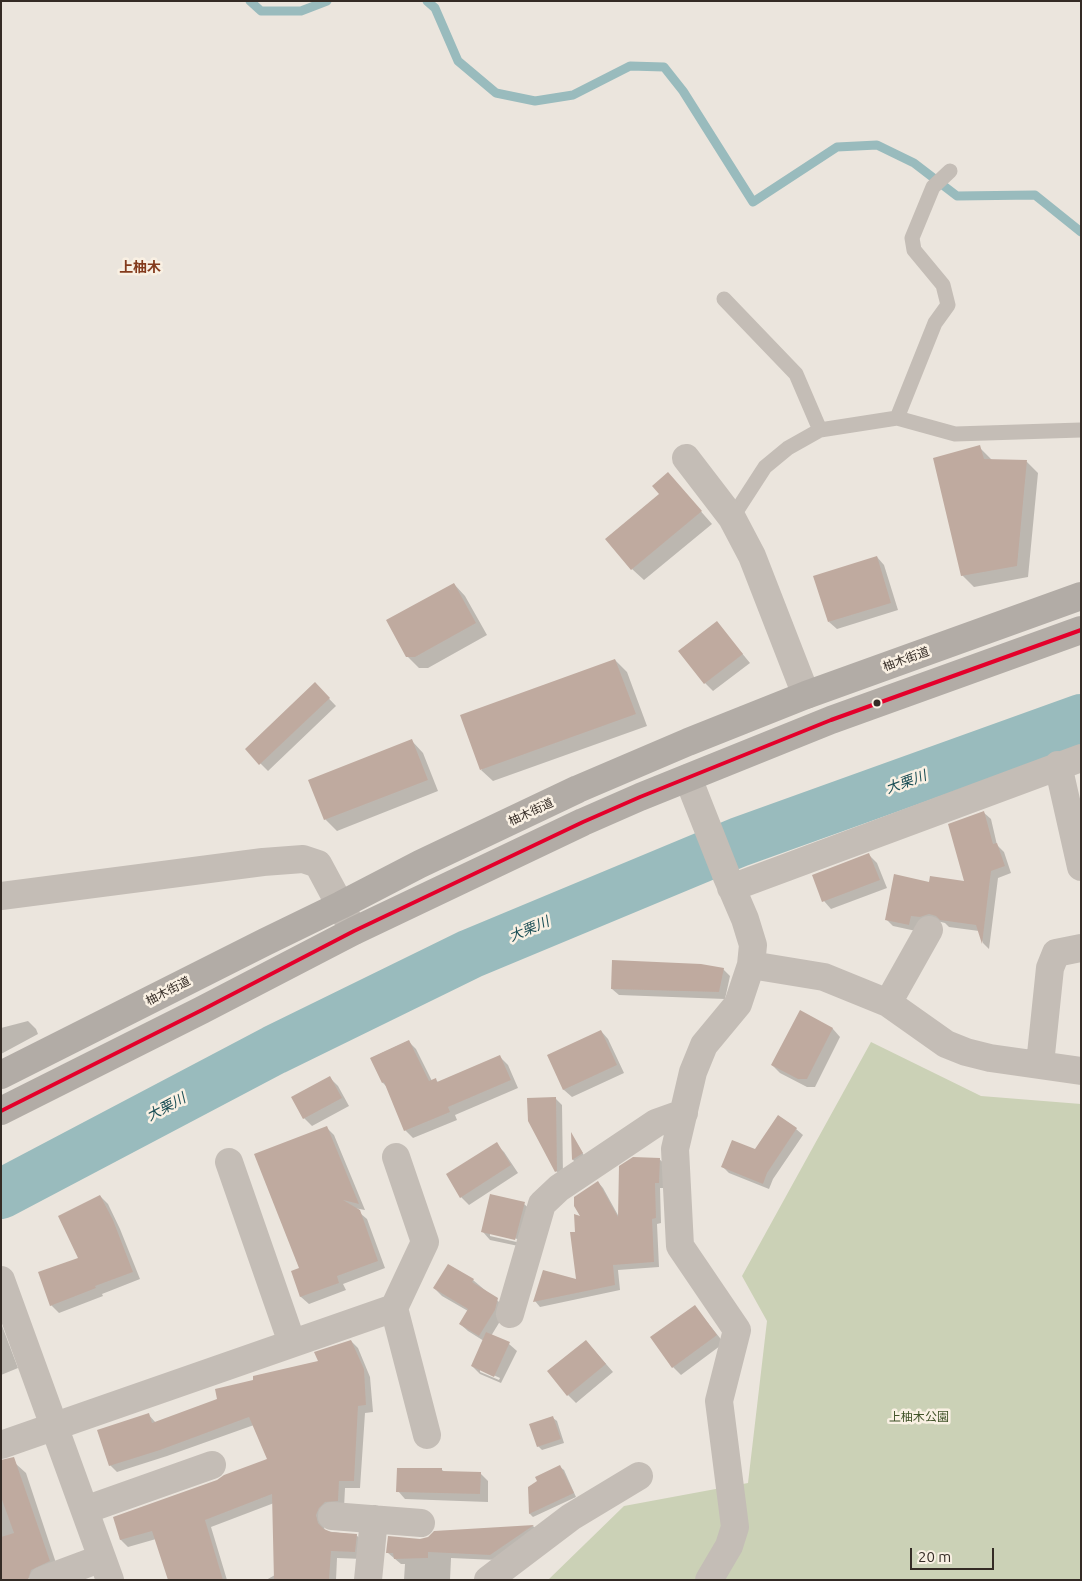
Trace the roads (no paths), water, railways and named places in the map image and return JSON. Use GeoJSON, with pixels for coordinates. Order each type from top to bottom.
{"type":"FeatureCollection","features":[{"type":"Feature","properties":{"kind":"main road","name":"柚木街道"},"geometry":{"type":"LineString","coordinates":[[1,1075],[342,905],[420,864],[578,789],[678,746],[806,695],[1081,596]]}},
{"type":"Feature","properties":{"kind":"main road"},"geometry":{"type":"LineString","coordinates":[[1,1111],[354,931],[583,822],[831,720],[1081,630]]}},
{"type":"Feature","properties":{"kind":"street"},"geometry":{"type":"LineString","coordinates":[[686,458],[732,518],[752,556],[806,695]]}},
{"type":"Feature","properties":{"kind":"street"},"geometry":{"type":"LineString","coordinates":[[729,882],[1069,761],[1081,867]]}},
{"type":"Feature","properties":{"kind":"street"},"geometry":{"type":"LineString","coordinates":[[688,778],[745,919],[753,945],[751,965],[738,1004],[704,1045],[693,1072],[675,1149],[680,1246],[737,1330],[719,1401],[735,1527],[729,1546],[709,1580]]}},
{"type":"Feature","properties":{"kind":"street"},"geometry":{"type":"LineString","coordinates":[[1,896],[263,862],[303,859],[318,864],[342,905],[354,931]]}},
{"type":"Feature","properties":{"kind":"street"},"geometry":{"type":"LineString","coordinates":[[888,1003],[929,930]]}},
{"type":"Feature","properties":{"kind":"street"},"geometry":{"type":"LineString","coordinates":[[1040,1064],[1050,968],[1056,953],[1081,948]]}},
{"type":"Feature","properties":{"kind":"street"},"geometry":{"type":"LineString","coordinates":[[751,965],[824,978],[888,1003],[946,1044],[966,1052],[990,1058],[1081,1071]]}},
{"type":"Feature","properties":{"kind":"street"},"geometry":{"type":"LineString","coordinates":[[510,1314],[542,1204],[559,1188],[656,1123],[684,1113]]}},
{"type":"Feature","properties":{"kind":"street"},"geometry":{"type":"LineString","coordinates":[[396,1157],[425,1242],[394,1308],[427,1435]]}},
{"type":"Feature","properties":{"kind":"street"},"geometry":{"type":"LineString","coordinates":[[229,1162],[292,1343]]}},
{"type":"Feature","properties":{"kind":"street"},"geometry":{"type":"LineString","coordinates":[[1,1280],[106,1569],[43,1580]]}},
{"type":"Feature","properties":{"kind":"street"},"geometry":{"type":"LineString","coordinates":[[1,1445],[394,1308]]}},
{"type":"Feature","properties":{"kind":"street"},"geometry":{"type":"LineString","coordinates":[[85,1510],[212,1465]]}},
{"type":"Feature","properties":{"kind":"street"},"geometry":{"type":"LineString","coordinates":[[488,1580],[570,1517],[639,1476]]}},
{"type":"Feature","properties":{"kind":"street"},"geometry":{"type":"LineString","coordinates":[[332,1516],[421,1523]]}},
{"type":"Feature","properties":{"kind":"street"},"geometry":{"type":"LineString","coordinates":[[368,1580],[374,1519]]}},
{"type":"Feature","properties":{"kind":"lane"},"geometry":{"type":"LineString","coordinates":[[897,418],[935,323],[948,305],[943,285],[914,250],[912,238],[933,187],[950,171]]}},
{"type":"Feature","properties":{"kind":"lane"},"geometry":{"type":"LineString","coordinates":[[724,299],[796,374],[820,430]]}},
{"type":"Feature","properties":{"kind":"lane"},"geometry":{"type":"LineString","coordinates":[[732,518],[765,467],[788,448],[820,430],[897,418],[955,434],[1081,430]]}},
{"type":"Feature","properties":{"kind":"waterway"},"geometry":{"type":"LineString","coordinates":[[250,1],[261,11],[301,11],[327,1]]}},
{"type":"Feature","properties":{"kind":"waterway"},"geometry":{"type":"LineString","coordinates":[[427,1],[435,8],[458,61],[496,93],[535,101],[573,95],[630,66],[664,67],[683,91],[753,202],[837,147],[877,145],[914,163],[957,196],[1035,195],[1081,232]]}},
{"type":"Feature","properties":{"kind":"waterway","name":"大栗川"},"geometry":{"type":"LineString","coordinates":[[1,1194],[274,1050],[470,954],[739,842],[1081,719]]}},
{"type":"Feature","properties":{"kind":"district","name":"上柚木"},"geometry":{"type":"Point","coordinates":[140,267]}},
{"type":"Feature","properties":{"kind":"park label","name":"上柚木公園"},"geometry":{"type":"Point","coordinates":[919,1417]}}]}
